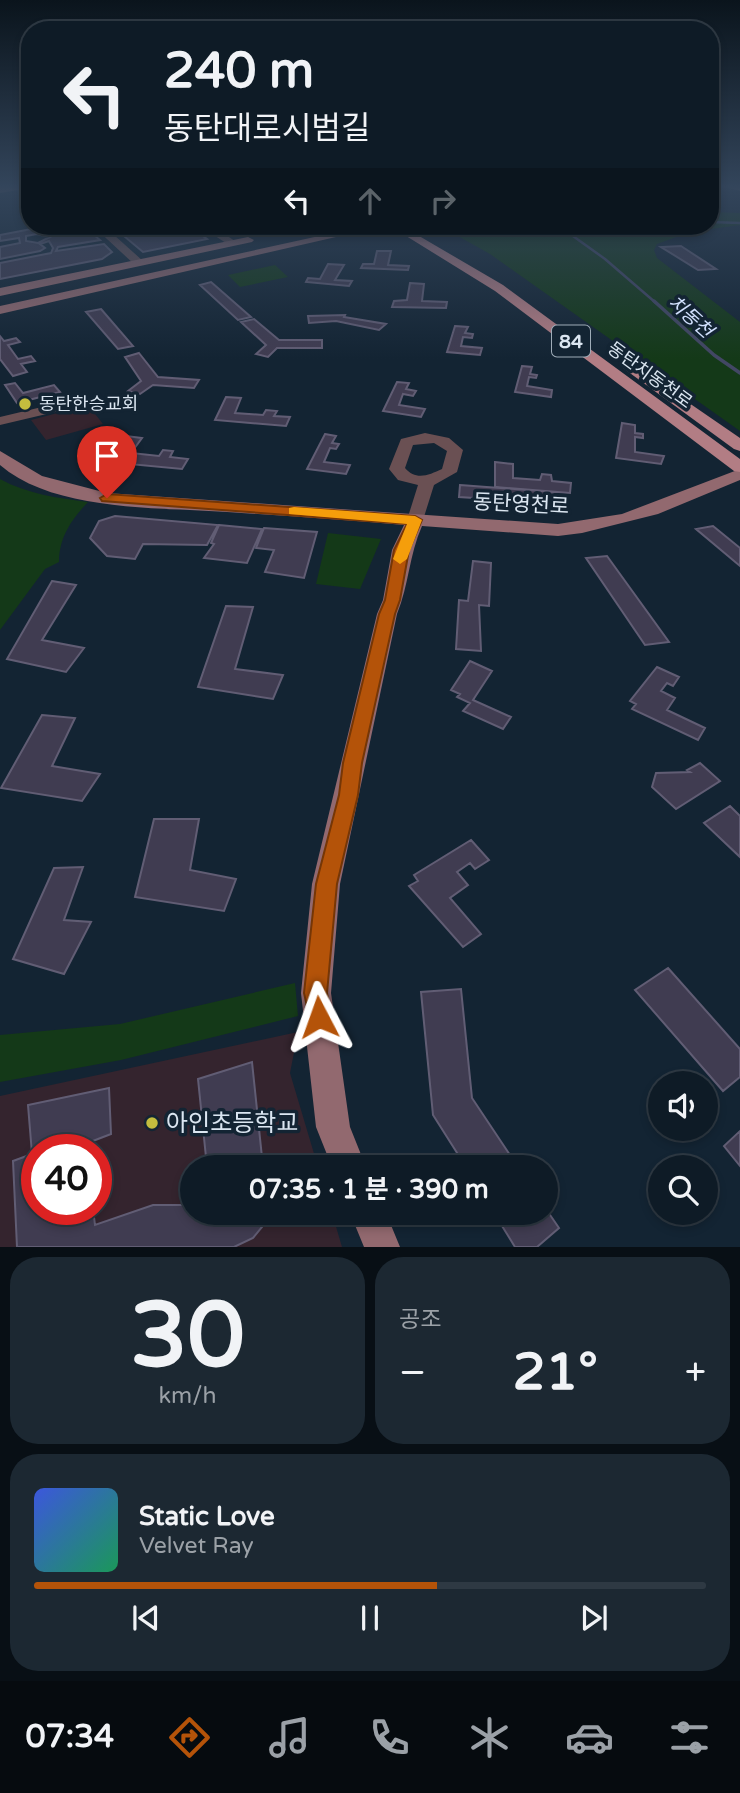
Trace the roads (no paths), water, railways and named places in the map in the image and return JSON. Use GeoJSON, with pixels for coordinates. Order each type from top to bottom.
{"type":"FeatureCollection","features":[{"type":"Feature","properties":{"kind":"main road","name":"동탄치동천로"},"geometry":{"type":"LineString","coordinates":[[422,243],[514,299],[740,467]]}},
{"type":"Feature","properties":{"kind":"main road","name":"동탄치동천로"},"geometry":{"type":"LineString","coordinates":[[446,243],[493,270],[589,336]]}},
{"type":"Feature","properties":{"kind":"main road","name":"동탄치동천로"},"geometry":{"type":"LineString","coordinates":[[611,352],[740,446]]}},
{"type":"Feature","properties":{"kind":"street"},"geometry":{"type":"LineString","coordinates":[[117,243],[139,263]]}},
{"type":"Feature","properties":{"kind":"street"},"geometry":{"type":"LineString","coordinates":[[0,292],[232,243]]}},
{"type":"Feature","properties":{"kind":"street"},"geometry":{"type":"LineString","coordinates":[[0,310],[301,243]]}},
{"type":"Feature","properties":{"kind":"street"},"geometry":{"type":"LineString","coordinates":[[0,421],[67,405]]}},
{"type":"Feature","properties":{"kind":"street","name":"동탄영천로"},"geometry":{"type":"LineString","coordinates":[[0,456],[39,481],[107,498],[558,530],[582,529],[640,516],[740,474]]}},
{"type":"Feature","properties":{"kind":"street"},"geometry":{"type":"LineString","coordinates":[[344,1155],[332,1127],[316,993],[326,884],[387,614],[393,600],[402,550],[428,482]]}},
{"type":"Feature","properties":{"kind":"street"},"geometry":{"type":"LineString","coordinates":[[373,1225],[382,1247]]}},
{"type":"Feature","properties":{"kind":"waterway","name":"치동천"},"geometry":{"type":"LineString","coordinates":[[583,243],[656,303]]}},
{"type":"Feature","properties":{"kind":"waterway","name":"치동천"},"geometry":{"type":"LineString","coordinates":[[654,301],[714,355],[740,373]]}},
{"type":"Feature","properties":{"kind":"place","name":"동탄한승교회"},"geometry":{"type":"Point","coordinates":[25,404]}},
{"type":"Feature","properties":{"kind":"place","name":"아인초등학교"},"geometry":{"type":"Point","coordinates":[152,1123]}}]}
